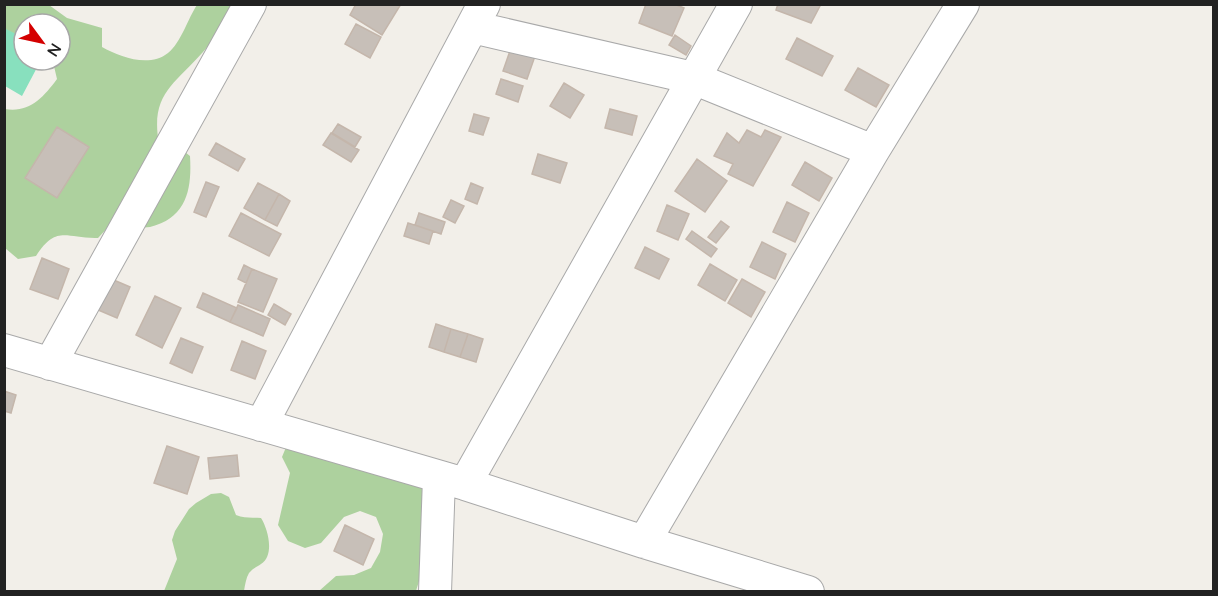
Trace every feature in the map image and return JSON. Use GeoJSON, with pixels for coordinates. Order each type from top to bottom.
{"type":"FeatureCollection","features":[{"type":"Feature","properties":{"kind":"street"},"geometry":{"type":"LineString","coordinates":[[50,364],[250,4]]}},
{"type":"Feature","properties":{"kind":"street"},"geometry":{"type":"LineString","coordinates":[[435,591],[452,481],[736,4]]}},
{"type":"Feature","properties":{"kind":"street"},"geometry":{"type":"LineString","coordinates":[[644,542],[873,152],[963,4]]}},
{"type":"Feature","properties":{"kind":"street"},"geometry":{"type":"LineString","coordinates":[[261,425],[478,16],[693,78],[873,152]]}},
{"type":"Feature","properties":{"kind":"street"},"geometry":{"type":"LineString","coordinates":[[4,350],[452,481],[808,591]]}},
{"type":"Feature","properties":{"kind":"green space"},"geometry":{"type":"Polygon","coordinates":[[[5,5],[49,5],[59,12],[12,12],[12,37],[5,31],[5,5]]]}},
{"type":"Feature","properties":{"kind":"green space"},"geometry":{"type":"Polygon","coordinates":[[[197,5],[232,5],[208,47],[167,92],[158,113],[159,144],[176,145],[190,156],[188,191],[179,209],[172,217],[150,227],[111,224],[98,238],[63,235],[56,237],[43,246],[36,256],[18,259],[5,248],[5,109],[21,109],[35,103],[57,79],[55,72],[72,72],[72,19],[102,28],[102,47],[126,57],[152,60],[173,49],[197,5]]]}},
{"type":"Feature","properties":{"kind":"green space"},"geometry":{"type":"Polygon","coordinates":[[[4,28],[12,32],[12,72],[35,72],[22,96],[5,86],[4,28]]]}},
{"type":"Feature","properties":{"kind":"green space"},"geometry":{"type":"Polygon","coordinates":[[[289,440],[428,490],[429,548],[416,591],[319,591],[336,576],[354,575],[371,568],[380,552],[383,534],[376,517],[360,511],[344,517],[321,543],[305,548],[288,541],[278,525],[290,473],[282,457],[289,440]]]}},
{"type":"Feature","properties":{"kind":"green space"},"geometry":{"type":"Polygon","coordinates":[[[221,493],[229,497],[236,515],[261,518],[269,542],[268,555],[249,573],[244,591],[164,591],[177,559],[172,540],[175,531],[189,509],[196,503],[211,494],[221,493]]]}},
{"type":"Feature","properties":{"kind":"building"},"geometry":{"type":"Polygon","coordinates":[[[356,4],[401,4],[382,35],[350,15],[356,4]]]}},
{"type":"Feature","properties":{"kind":"building"},"geometry":{"type":"Polygon","coordinates":[[[646,4],[674,4],[684,8],[672,36],[639,23],[646,4]]]}},
{"type":"Feature","properties":{"kind":"building"},"geometry":{"type":"Polygon","coordinates":[[[778,4],[821,4],[811,23],[776,10],[778,4]]]}},
{"type":"Feature","properties":{"kind":"building"},"geometry":{"type":"Polygon","coordinates":[[[356,24],[381,37],[370,58],[345,44],[356,24]]]}},
{"type":"Feature","properties":{"kind":"building"},"geometry":{"type":"Polygon","coordinates":[[[675,35],[691,46],[686,55],[669,45],[675,35]]]}},
{"type":"Feature","properties":{"kind":"building"},"geometry":{"type":"Polygon","coordinates":[[[797,38],[833,56],[822,76],[786,59],[797,38]]]}},
{"type":"Feature","properties":{"kind":"building"},"geometry":{"type":"Polygon","coordinates":[[[511,48],[535,56],[527,79],[503,71],[511,48]]]}},
{"type":"Feature","properties":{"kind":"building"},"geometry":{"type":"Polygon","coordinates":[[[858,68],[889,85],[876,107],[845,90],[858,68]]]}},
{"type":"Feature","properties":{"kind":"building"},"geometry":{"type":"Polygon","coordinates":[[[501,79],[523,86],[518,102],[496,94],[501,79]]]}},
{"type":"Feature","properties":{"kind":"building"},"geometry":{"type":"Polygon","coordinates":[[[564,83],[584,95],[570,118],[550,106],[564,83]]]}},
{"type":"Feature","properties":{"kind":"building"},"geometry":{"type":"Polygon","coordinates":[[[610,109],[637,116],[632,135],[605,128],[610,109]]]}},
{"type":"Feature","properties":{"kind":"building"},"geometry":{"type":"Polygon","coordinates":[[[474,114],[489,118],[483,135],[469,131],[474,114]]]}},
{"type":"Feature","properties":{"kind":"building"},"geometry":{"type":"Polygon","coordinates":[[[338,124],[361,137],[355,147],[332,133],[338,124]]]}},
{"type":"Feature","properties":{"kind":"building"},"geometry":{"type":"Polygon","coordinates":[[[57,127],[89,147],[57,198],[25,178],[57,127]]]}},
{"type":"Feature","properties":{"kind":"building"},"geometry":{"type":"Polygon","coordinates":[[[747,130],[761,137],[765,130],[781,137],[753,186],[728,174],[733,164],[714,156],[727,133],[739,143],[747,130]]]}},
{"type":"Feature","properties":{"kind":"building"},"geometry":{"type":"Polygon","coordinates":[[[331,133],[359,150],[351,162],[323,145],[331,133]]]}},
{"type":"Feature","properties":{"kind":"building"},"geometry":{"type":"Polygon","coordinates":[[[216,143],[245,159],[238,171],[209,155],[216,143]]]}},
{"type":"Feature","properties":{"kind":"building"},"geometry":{"type":"Polygon","coordinates":[[[538,154],[567,163],[560,183],[532,174],[538,154]]]}},
{"type":"Feature","properties":{"kind":"building"},"geometry":{"type":"Polygon","coordinates":[[[697,159],[727,181],[705,212],[675,191],[697,159]]]}},
{"type":"Feature","properties":{"kind":"building"},"geometry":{"type":"Polygon","coordinates":[[[805,162],[832,178],[819,201],[792,185],[805,162]]]}},
{"type":"Feature","properties":{"kind":"building"},"geometry":{"type":"Polygon","coordinates":[[[206,182],[219,187],[206,217],[194,212],[206,182]]]}},
{"type":"Feature","properties":{"kind":"building"},"geometry":{"type":"Polygon","coordinates":[[[258,183],[279,194],[265,220],[244,208],[258,183]]]}},
{"type":"Feature","properties":{"kind":"building"},"geometry":{"type":"Polygon","coordinates":[[[471,183],[483,188],[477,204],[465,199],[471,183]]]}},
{"type":"Feature","properties":{"kind":"building"},"geometry":{"type":"Polygon","coordinates":[[[279,194],[290,201],[277,226],[265,220],[279,194]]]}},
{"type":"Feature","properties":{"kind":"building"},"geometry":{"type":"Polygon","coordinates":[[[451,200],[464,206],[455,223],[443,217],[451,200]]]}},
{"type":"Feature","properties":{"kind":"building"},"geometry":{"type":"Polygon","coordinates":[[[787,202],[809,213],[795,242],[773,232],[787,202]]]}},
{"type":"Feature","properties":{"kind":"building"},"geometry":{"type":"Polygon","coordinates":[[[667,205],[689,214],[678,240],[657,231],[667,205]]]}},
{"type":"Feature","properties":{"kind":"building"},"geometry":{"type":"Polygon","coordinates":[[[241,213],[281,234],[269,256],[229,236],[241,213]]]}},
{"type":"Feature","properties":{"kind":"building"},"geometry":{"type":"Polygon","coordinates":[[[419,213],[445,222],[441,234],[415,225],[419,213]]]}},
{"type":"Feature","properties":{"kind":"building"},"geometry":{"type":"Polygon","coordinates":[[[721,221],[729,227],[716,243],[708,237],[721,221]]]}},
{"type":"Feature","properties":{"kind":"building"},"geometry":{"type":"Polygon","coordinates":[[[408,223],[433,231],[429,244],[404,236],[408,223]]]}},
{"type":"Feature","properties":{"kind":"building"},"geometry":{"type":"Polygon","coordinates":[[[692,231],[717,249],[711,257],[686,239],[692,231]]]}},
{"type":"Feature","properties":{"kind":"building"},"geometry":{"type":"Polygon","coordinates":[[[762,242],[786,254],[775,279],[750,267],[762,242]]]}},
{"type":"Feature","properties":{"kind":"building"},"geometry":{"type":"Polygon","coordinates":[[[645,247],[669,259],[659,279],[635,268],[645,247]]]}},
{"type":"Feature","properties":{"kind":"building"},"geometry":{"type":"Polygon","coordinates":[[[42,258],[69,269],[58,299],[30,289],[42,258]]]}},
{"type":"Feature","properties":{"kind":"building"},"geometry":{"type":"Polygon","coordinates":[[[710,264],[737,280],[725,301],[698,285],[710,264]]]}},
{"type":"Feature","properties":{"kind":"building"},"geometry":{"type":"Polygon","coordinates":[[[244,265],[252,269],[246,283],[238,279],[244,265]]]}},
{"type":"Feature","properties":{"kind":"building"},"geometry":{"type":"Polygon","coordinates":[[[252,269],[277,279],[263,312],[238,302],[252,269]]]}},
{"type":"Feature","properties":{"kind":"building"},"geometry":{"type":"Polygon","coordinates":[[[102,275],[130,287],[117,318],[89,306],[102,275]]]}},
{"type":"Feature","properties":{"kind":"building"},"geometry":{"type":"Polygon","coordinates":[[[742,279],[765,292],[751,317],[728,303],[742,279]]]}},
{"type":"Feature","properties":{"kind":"building"},"geometry":{"type":"Polygon","coordinates":[[[203,293],[237,308],[230,322],[197,307],[203,293]]]}},
{"type":"Feature","properties":{"kind":"building"},"geometry":{"type":"Polygon","coordinates":[[[155,296],[181,308],[162,348],[136,335],[155,296]]]}},
{"type":"Feature","properties":{"kind":"building"},"geometry":{"type":"Polygon","coordinates":[[[274,304],[291,314],[285,325],[268,315],[274,304]]]}},
{"type":"Feature","properties":{"kind":"building"},"geometry":{"type":"Polygon","coordinates":[[[238,305],[270,319],[263,336],[230,322],[238,305]]]}},
{"type":"Feature","properties":{"kind":"building"},"geometry":{"type":"Polygon","coordinates":[[[436,324],[451,329],[444,352],[429,347],[436,324]]]}},
{"type":"Feature","properties":{"kind":"building"},"geometry":{"type":"Polygon","coordinates":[[[451,329],[468,334],[460,357],[444,352],[451,329]]]}},
{"type":"Feature","properties":{"kind":"building"},"geometry":{"type":"Polygon","coordinates":[[[468,334],[483,339],[476,362],[460,357],[468,334]]]}},
{"type":"Feature","properties":{"kind":"building"},"geometry":{"type":"Polygon","coordinates":[[[181,338],[203,347],[192,373],[170,363],[181,338]]]}},
{"type":"Feature","properties":{"kind":"building"},"geometry":{"type":"Polygon","coordinates":[[[242,341],[266,351],[255,379],[231,370],[242,341]]]}},
{"type":"Feature","properties":{"kind":"building"},"geometry":{"type":"Polygon","coordinates":[[[4,391],[16,395],[11,413],[4,411],[4,391]]]}},
{"type":"Feature","properties":{"kind":"building"},"geometry":{"type":"Polygon","coordinates":[[[167,446],[199,457],[187,494],[154,483],[167,446]]]}},
{"type":"Feature","properties":{"kind":"building"},"geometry":{"type":"Polygon","coordinates":[[[237,455],[239,476],[210,479],[208,458],[237,455]]]}},
{"type":"Feature","properties":{"kind":"building"},"geometry":{"type":"Polygon","coordinates":[[[345,525],[374,539],[363,565],[334,551],[345,525]]]}}]}
